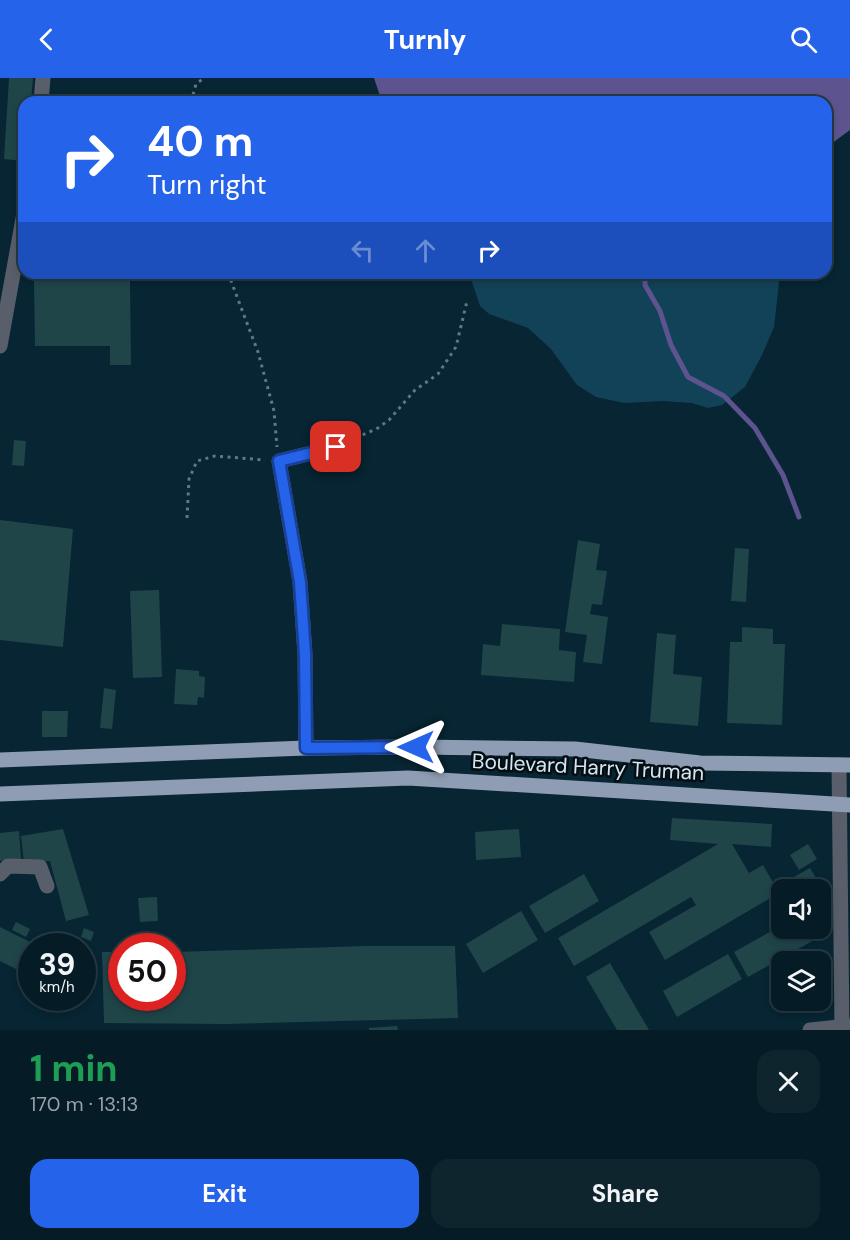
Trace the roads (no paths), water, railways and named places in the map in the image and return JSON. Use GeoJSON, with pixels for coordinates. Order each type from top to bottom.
{"type":"FeatureCollection","features":[{"type":"Feature","properties":{"kind":"main road","name":"Boulevard Harry Truman"},"geometry":{"type":"LineString","coordinates":[[0,760],[306,748],[575,749],[700,763],[844,765]]}},
{"type":"Feature","properties":{"kind":"main road","name":"Boulevard Harry Truman"},"geometry":{"type":"LineString","coordinates":[[0,794],[408,778],[845,805]]}},
{"type":"Feature","properties":{"kind":"street"},"geometry":{"type":"LineString","coordinates":[[41,96],[43,78]]}},
{"type":"Feature","properties":{"kind":"street"},"geometry":{"type":"LineString","coordinates":[[0,346],[18,246]]}},
{"type":"Feature","properties":{"kind":"street"},"geometry":{"type":"LineString","coordinates":[[306,748],[305,654],[300,582],[279,461],[336,447]]}},
{"type":"Feature","properties":{"kind":"street"},"geometry":{"type":"LineString","coordinates":[[810,1030],[845,1028],[844,765]]}},
{"type":"Feature","properties":{"kind":"street"},"geometry":{"type":"LineString","coordinates":[[0,874],[8,866],[40,867],[47,886]]}},
{"type":"Feature","properties":{"kind":"waterway"},"geometry":{"type":"LineString","coordinates":[[645,279],[645,285],[660,311],[671,345],[688,377],[724,396],[755,428],[783,475],[799,517]]}}]}
